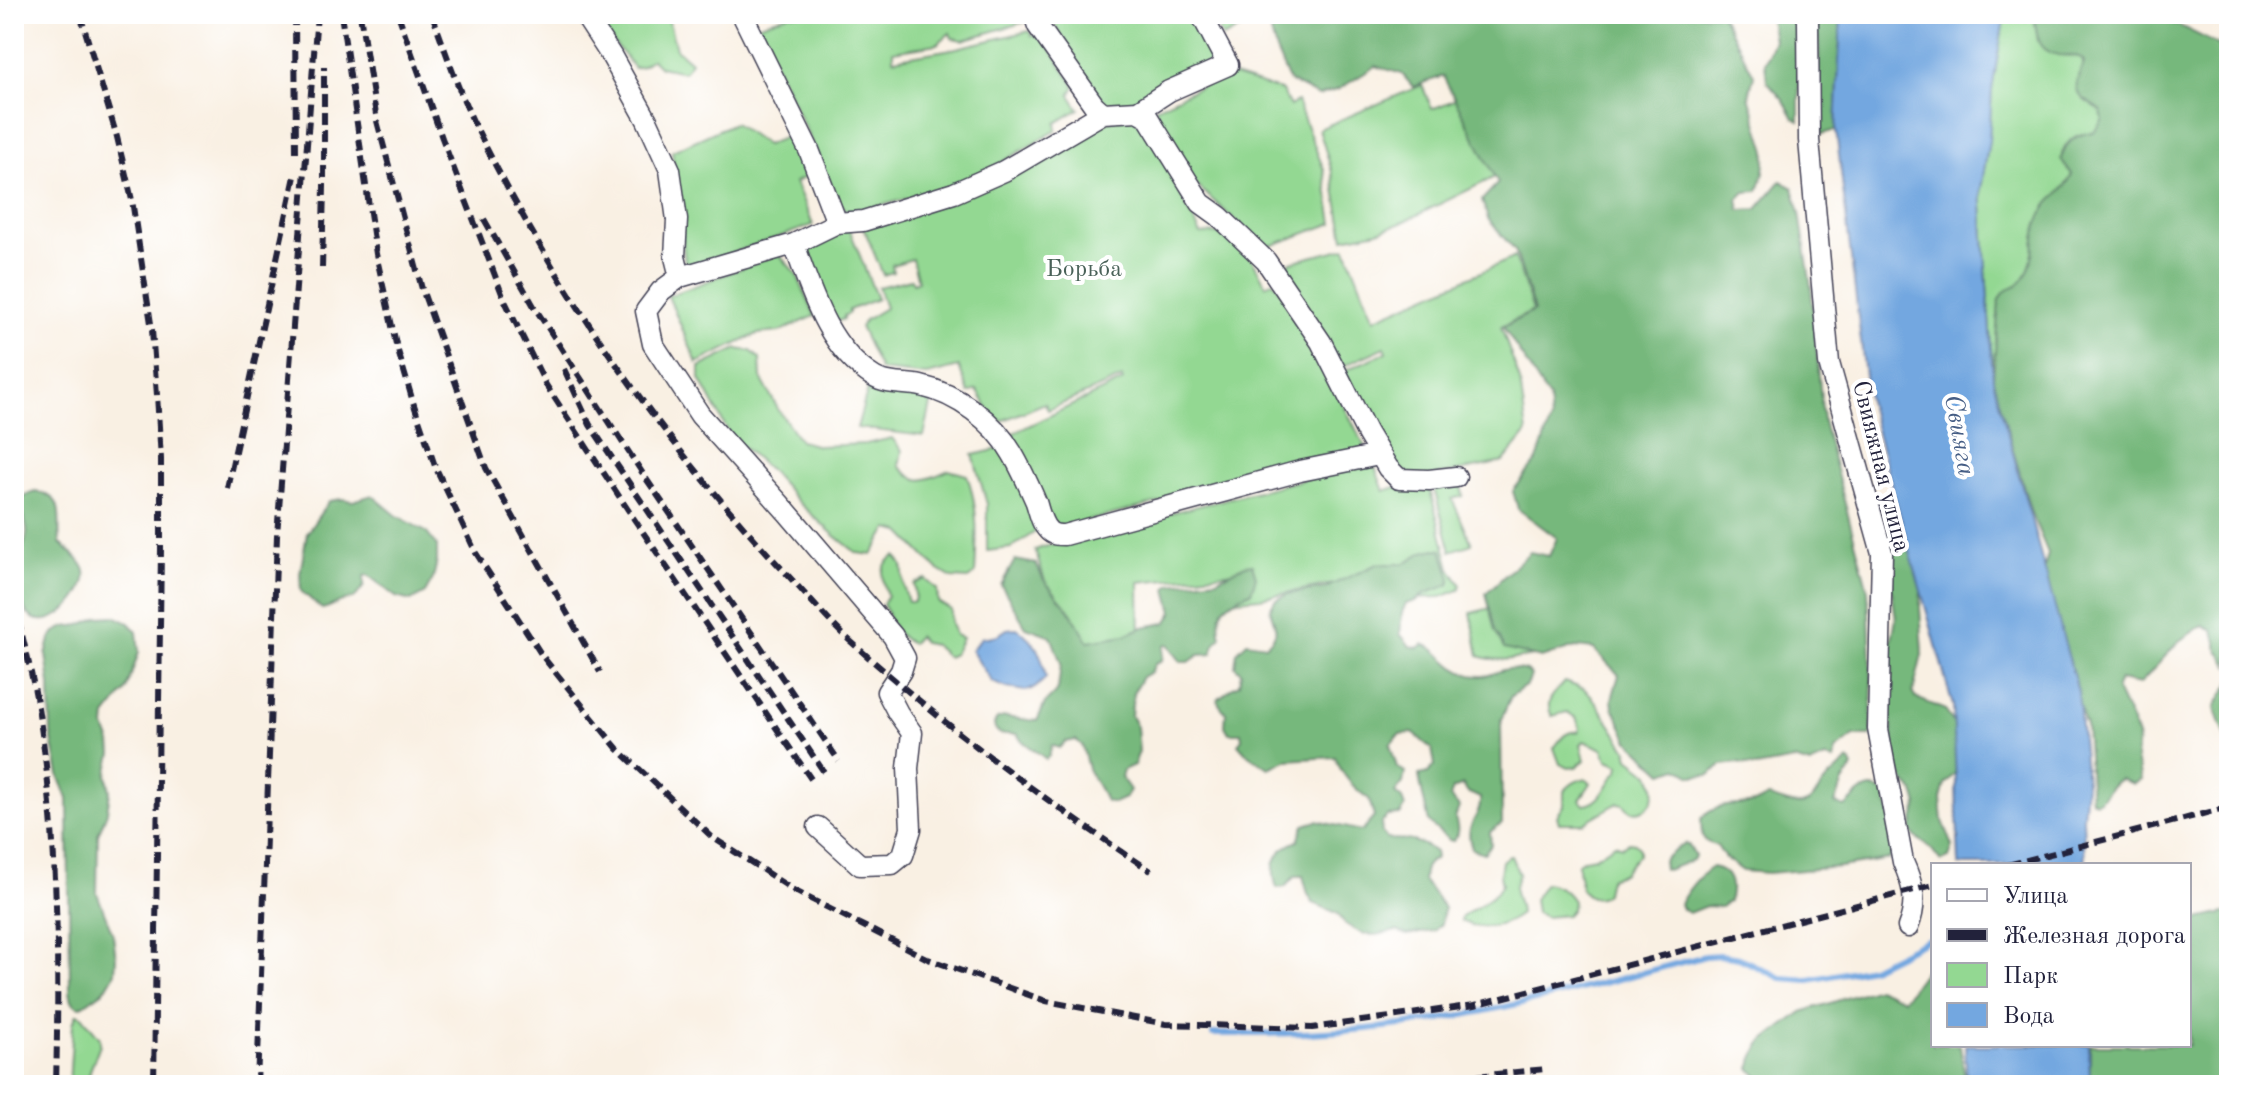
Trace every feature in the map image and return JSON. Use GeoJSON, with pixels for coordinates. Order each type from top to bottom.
{"type":"FeatureCollection","features":[{"type":"Feature","properties":{"kind":"street"},"geometry":{"type":"LineString","coordinates":[[584,14],[647,120],[670,170],[677,220],[675,257],[680,277]]}},
{"type":"Feature","properties":{"kind":"street"},"geometry":{"type":"LineString","coordinates":[[742,14],[809,150],[837,223]]}},
{"type":"Feature","properties":{"kind":"street"},"geometry":{"type":"LineString","coordinates":[[1034,14],[1038,26],[1094,105],[1103,113]]}},
{"type":"Feature","properties":{"kind":"street"},"geometry":{"type":"LineString","coordinates":[[818,827],[860,865],[892,864],[903,855],[911,829],[908,768],[912,733],[887,692],[901,671],[905,658],[893,636],[700,415],[653,344],[646,311],[661,291],[680,277],[794,244],[837,223],[863,221],[954,193],[1004,171],[1103,113],[1138,111],[1169,91],[1228,65],[1201,14]]}},
{"type":"Feature","properties":{"kind":"street","name":"Свияжная улица"},"geometry":{"type":"LineString","coordinates":[[1806,14],[1809,140],[1829,363],[1882,553],[1878,729],[1903,862],[1914,897],[1914,912],[1908,927]]}},
{"type":"Feature","properties":{"kind":"street"},"geometry":{"type":"LineString","coordinates":[[1138,111],[1152,122],[1201,203],[1266,261],[1321,342],[1388,468],[1399,479],[1456,477]]}},
{"type":"Feature","properties":{"kind":"street"},"geometry":{"type":"LineString","coordinates":[[794,244],[815,301],[848,357],[876,379],[937,391],[953,398],[992,425],[1012,452],[1043,523],[1055,535],[1300,471],[1379,455]]}},
{"type":"Feature","properties":{"kind":"green space"},"geometry":{"type":"Polygon","coordinates":[[[594,14],[669,14],[676,49],[691,62],[684,72],[660,67],[652,59],[634,68],[594,14]]]}},
{"type":"Feature","properties":{"kind":"green space"},"geometry":{"type":"Polygon","coordinates":[[[790,14],[1022,14],[1025,22],[963,40],[952,38],[950,33],[937,44],[893,51],[893,59],[1030,31],[1032,36],[1041,34],[1075,86],[1070,95],[1079,109],[1056,123],[1057,130],[955,186],[853,213],[840,204],[757,25],[790,14]]]}},
{"type":"Feature","properties":{"kind":"green space"},"geometry":{"type":"Polygon","coordinates":[[[1050,14],[1196,14],[1221,57],[1131,102],[1107,103],[1099,96],[1063,41],[1050,14]]]}},
{"type":"Feature","properties":{"kind":"green space"},"geometry":{"type":"Polygon","coordinates":[[[1210,14],[1268,14],[1223,38],[1210,14]]]}},
{"type":"Feature","properties":{"kind":"green space"},"geometry":{"type":"Polygon","coordinates":[[[1283,14],[1721,14],[1754,75],[1749,96],[1766,151],[1758,191],[1745,192],[1738,199],[1740,210],[1757,209],[1781,181],[1793,188],[1800,213],[1811,287],[1823,421],[1868,590],[1871,736],[1854,736],[1836,750],[1834,760],[1825,758],[1810,765],[1794,760],[1756,767],[1738,763],[1722,765],[1709,775],[1692,776],[1678,768],[1663,773],[1629,741],[1613,707],[1612,699],[1619,675],[1594,649],[1576,647],[1541,658],[1504,649],[1495,631],[1486,593],[1530,552],[1549,556],[1557,538],[1518,509],[1513,491],[1537,460],[1551,420],[1549,399],[1503,327],[1534,311],[1516,252],[1488,219],[1482,200],[1498,183],[1443,76],[1413,87],[1402,74],[1376,66],[1339,89],[1318,96],[1289,81],[1276,51],[1271,32],[1283,14]]]}},
{"type":"Feature","properties":{"kind":"green space"},"geometry":{"type":"Polygon","coordinates":[[[1769,14],[1799,14],[1799,121],[1767,81],[1765,62],[1774,40],[1769,14]]]}},
{"type":"Feature","properties":{"kind":"green space"},"geometry":{"type":"Polygon","coordinates":[[[1813,14],[1841,14],[1836,130],[1822,134],[1818,104],[1819,44],[1813,14]]]}},
{"type":"Feature","properties":{"kind":"green space"},"geometry":{"type":"Polygon","coordinates":[[[2005,14],[2034,14],[2038,41],[2070,56],[2080,57],[2083,68],[2079,75],[2084,100],[2101,111],[2103,120],[2094,132],[2076,137],[2063,150],[2063,163],[2072,174],[2042,213],[2031,264],[2025,277],[2005,292],[1999,302],[1993,379],[1981,189],[1989,141],[1992,90],[2005,14]]]}},
{"type":"Feature","properties":{"kind":"green space"},"geometry":{"type":"Polygon","coordinates":[[[2034,14],[2169,14],[2174,23],[2229,50],[2229,666],[2218,650],[2213,630],[2203,625],[2179,641],[2140,684],[2119,680],[2116,688],[2138,736],[2136,760],[2141,780],[2133,784],[2120,779],[2096,802],[2091,800],[2086,726],[2038,594],[2048,553],[2031,513],[1993,379],[1999,302],[2005,292],[2025,277],[2031,264],[2042,213],[2072,174],[2061,159],[2066,147],[2077,137],[2094,132],[2103,120],[2101,111],[2078,92],[2077,81],[2084,61],[2076,56],[2056,55],[2044,48],[2038,37],[2034,14]]]}},
{"type":"Feature","properties":{"kind":"green space"},"geometry":{"type":"Polygon","coordinates":[[[1227,74],[1282,91],[1290,106],[1297,102],[1324,170],[1333,223],[1265,248],[1193,182],[1155,108],[1227,74]]]}},
{"type":"Feature","properties":{"kind":"green space"},"geometry":{"type":"Polygon","coordinates":[[[1422,85],[1432,109],[1464,96],[1499,175],[1399,224],[1344,238],[1332,172],[1319,129],[1422,85]]]}},
{"type":"Feature","properties":{"kind":"green space","name":"Борьба"},"geometry":{"type":"Polygon","coordinates":[[[1134,117],[1153,133],[1160,154],[1201,234],[1215,234],[1235,240],[1249,254],[1266,285],[1273,281],[1294,308],[1365,447],[1358,452],[1060,528],[1051,521],[1009,435],[1123,381],[1122,378],[1048,410],[1045,403],[997,423],[977,390],[969,393],[959,367],[927,375],[880,370],[860,327],[865,320],[885,308],[878,287],[911,279],[913,283],[918,281],[912,259],[892,265],[893,272],[883,275],[863,226],[1102,122],[1134,117]]]}},
{"type":"Feature","properties":{"kind":"green space"},"geometry":{"type":"Polygon","coordinates":[[[734,123],[766,145],[790,135],[808,176],[795,182],[813,225],[695,266],[687,265],[672,151],[734,123]]]}},
{"type":"Feature","properties":{"kind":"green space"},"geometry":{"type":"Polygon","coordinates":[[[849,228],[877,299],[849,310],[844,319],[833,323],[807,255],[809,241],[849,228]]]}},
{"type":"Feature","properties":{"kind":"green space"},"geometry":{"type":"Polygon","coordinates":[[[1346,248],[1374,319],[1515,257],[1533,311],[1501,327],[1520,381],[1527,433],[1503,462],[1429,477],[1400,474],[1343,371],[1387,352],[1385,347],[1341,367],[1282,269],[1291,262],[1346,248]]]}},
{"type":"Feature","properties":{"kind":"green space"},"geometry":{"type":"Polygon","coordinates":[[[779,254],[797,275],[815,316],[779,332],[757,334],[697,363],[668,296],[779,254]]]}},
{"type":"Feature","properties":{"kind":"green space"},"geometry":{"type":"Polygon","coordinates":[[[737,349],[751,351],[760,359],[761,378],[800,441],[819,446],[866,444],[892,438],[902,451],[899,466],[911,477],[928,479],[949,470],[967,475],[977,536],[975,574],[968,579],[952,578],[937,569],[901,532],[888,529],[872,555],[857,553],[798,502],[773,473],[731,437],[700,379],[700,367],[737,349]]]}},
{"type":"Feature","properties":{"kind":"green space"},"geometry":{"type":"Polygon","coordinates":[[[869,385],[933,395],[924,436],[857,428],[869,385]]]}},
{"type":"Feature","properties":{"kind":"green space"},"geometry":{"type":"Polygon","coordinates":[[[1003,448],[1038,530],[1011,548],[987,551],[987,504],[973,455],[1003,448]]]}},
{"type":"Feature","properties":{"kind":"green space"},"geometry":{"type":"Polygon","coordinates":[[[1373,462],[1384,491],[1399,486],[1429,486],[1450,568],[1461,585],[1459,590],[1441,597],[1415,598],[1399,571],[1237,600],[1235,572],[1139,582],[1140,642],[1087,659],[1054,609],[1035,550],[1075,537],[1373,462]]]}},
{"type":"Feature","properties":{"kind":"green space"},"geometry":{"type":"Polygon","coordinates":[[[1460,480],[1463,496],[1452,499],[1472,544],[1451,551],[1433,485],[1460,480]]]}},
{"type":"Feature","properties":{"kind":"green space"},"geometry":{"type":"Polygon","coordinates":[[[35,492],[45,494],[57,503],[60,543],[78,559],[85,571],[85,581],[74,601],[66,610],[46,620],[36,619],[27,612],[14,576],[27,532],[20,504],[27,495],[35,492]]]}},
{"type":"Feature","properties":{"kind":"green space"},"geometry":{"type":"Polygon","coordinates":[[[372,495],[396,515],[426,532],[437,546],[433,579],[425,593],[411,601],[396,597],[368,575],[364,576],[364,586],[354,599],[322,609],[301,591],[300,574],[307,533],[329,501],[353,501],[372,495]]]}},
{"type":"Feature","properties":{"kind":"green space"},"geometry":{"type":"Polygon","coordinates":[[[1891,523],[1897,525],[1913,545],[1922,573],[1920,608],[1923,651],[1913,692],[1916,698],[1944,709],[1958,729],[1960,768],[1945,784],[1941,799],[1943,821],[1953,846],[1949,858],[1941,861],[1911,831],[1918,805],[1914,792],[1905,783],[1896,764],[1889,688],[1893,671],[1889,652],[1896,619],[1885,543],[1886,529],[1891,523]]]}},
{"type":"Feature","properties":{"kind":"green space"},"geometry":{"type":"Polygon","coordinates":[[[1435,549],[1442,550],[1451,579],[1449,585],[1406,604],[1400,634],[1410,646],[1419,648],[1423,644],[1457,669],[1471,675],[1513,669],[1527,671],[1531,675],[1528,684],[1511,696],[1501,720],[1502,823],[1490,832],[1491,845],[1484,853],[1472,849],[1469,832],[1480,798],[1467,792],[1463,785],[1453,789],[1450,797],[1459,807],[1455,818],[1456,835],[1453,841],[1449,840],[1429,822],[1420,784],[1419,775],[1428,773],[1435,765],[1432,749],[1413,733],[1399,734],[1390,745],[1397,767],[1405,772],[1403,783],[1395,793],[1405,807],[1400,815],[1388,816],[1381,823],[1382,833],[1387,839],[1412,841],[1435,852],[1436,858],[1426,867],[1423,880],[1444,908],[1441,924],[1434,931],[1407,935],[1397,931],[1363,934],[1345,924],[1337,913],[1313,903],[1303,876],[1295,876],[1285,887],[1277,888],[1274,865],[1284,848],[1298,841],[1304,825],[1317,821],[1362,831],[1374,817],[1369,799],[1349,781],[1335,757],[1286,760],[1269,768],[1238,744],[1242,739],[1241,733],[1229,733],[1225,726],[1226,713],[1218,699],[1239,684],[1241,672],[1235,666],[1237,652],[1247,642],[1266,645],[1274,636],[1276,628],[1270,609],[1275,600],[1287,594],[1325,588],[1377,564],[1403,564],[1435,549]]]}},
{"type":"Feature","properties":{"kind":"green space"},"geometry":{"type":"Polygon","coordinates":[[[895,556],[902,567],[908,602],[914,602],[914,584],[925,579],[937,589],[938,602],[951,610],[955,635],[962,638],[954,654],[947,657],[918,636],[911,644],[893,627],[883,605],[887,595],[883,573],[886,564],[895,556]]]}},
{"type":"Feature","properties":{"kind":"green space"},"geometry":{"type":"Polygon","coordinates":[[[1015,560],[1036,564],[1088,641],[1125,635],[1143,627],[1166,623],[1173,612],[1167,589],[1171,584],[1217,579],[1252,564],[1256,577],[1251,592],[1230,603],[1221,613],[1221,637],[1212,654],[1181,662],[1168,644],[1164,646],[1162,661],[1142,677],[1133,693],[1131,716],[1137,727],[1139,751],[1134,765],[1123,770],[1121,777],[1130,790],[1125,798],[1114,803],[1106,801],[1088,769],[1082,745],[1076,740],[1065,742],[1059,748],[1052,745],[1046,759],[1017,734],[1000,734],[995,729],[997,719],[1004,717],[1037,721],[1045,703],[1058,690],[1061,663],[1051,636],[1026,627],[1001,585],[1015,560]]]}},
{"type":"Feature","properties":{"kind":"green space"},"geometry":{"type":"Polygon","coordinates":[[[1551,593],[1565,650],[1510,659],[1479,656],[1471,613],[1551,593]]]}},
{"type":"Feature","properties":{"kind":"green space"},"geometry":{"type":"Polygon","coordinates":[[[114,616],[129,623],[137,632],[139,652],[126,690],[106,716],[105,727],[112,754],[107,775],[110,791],[107,812],[98,835],[97,893],[113,935],[115,973],[105,990],[81,1007],[74,1003],[70,991],[68,799],[59,775],[51,734],[46,655],[55,632],[99,617],[114,616]]]}},
{"type":"Feature","properties":{"kind":"green space"},"geometry":{"type":"Polygon","coordinates":[[[1564,682],[1591,695],[1627,750],[1629,758],[1650,774],[1654,784],[1653,800],[1642,811],[1632,811],[1618,803],[1583,823],[1559,823],[1557,816],[1564,806],[1564,791],[1567,788],[1587,779],[1591,783],[1580,800],[1584,805],[1591,803],[1601,796],[1620,765],[1607,760],[1603,749],[1584,741],[1581,745],[1585,760],[1576,767],[1560,764],[1554,748],[1564,736],[1578,732],[1580,728],[1576,718],[1567,712],[1552,716],[1550,711],[1551,698],[1564,682]]]}},
{"type":"Feature","properties":{"kind":"green space"},"geometry":{"type":"Polygon","coordinates":[[[2229,684],[2229,746],[2215,707],[2229,684]]]}},
{"type":"Feature","properties":{"kind":"green space"},"geometry":{"type":"Polygon","coordinates":[[[1848,761],[1853,768],[1843,782],[1835,804],[1845,807],[1868,789],[1874,788],[1885,794],[1897,843],[1889,859],[1768,873],[1743,871],[1702,836],[1701,819],[1717,808],[1751,804],[1768,797],[1791,804],[1805,804],[1848,761]]]}},
{"type":"Feature","properties":{"kind":"green space"},"geometry":{"type":"Polygon","coordinates":[[[1629,842],[1639,847],[1639,854],[1622,874],[1611,877],[1606,893],[1596,898],[1584,892],[1578,863],[1595,857],[1615,844],[1622,847],[1629,842]]]}},
{"type":"Feature","properties":{"kind":"green space"},"geometry":{"type":"Polygon","coordinates":[[[1685,843],[1695,856],[1693,860],[1664,869],[1663,860],[1685,843]]]}},
{"type":"Feature","properties":{"kind":"green space"},"geometry":{"type":"Polygon","coordinates":[[[1511,856],[1519,874],[1515,892],[1520,914],[1492,926],[1476,926],[1461,921],[1498,891],[1502,885],[1502,861],[1511,856]]]}},
{"type":"Feature","properties":{"kind":"green space"},"geometry":{"type":"Polygon","coordinates":[[[1712,867],[1723,871],[1730,879],[1729,901],[1721,907],[1706,906],[1689,913],[1682,909],[1680,904],[1690,889],[1712,867]]]}},
{"type":"Feature","properties":{"kind":"green space"},"geometry":{"type":"Polygon","coordinates":[[[1545,883],[1561,889],[1573,901],[1567,915],[1546,917],[1536,913],[1534,899],[1545,883]]]}},
{"type":"Feature","properties":{"kind":"green space"},"geometry":{"type":"Polygon","coordinates":[[[2229,912],[2229,1085],[2090,1085],[2090,1047],[2191,1047],[2191,921],[2229,912]]]}},
{"type":"Feature","properties":{"kind":"green space"},"geometry":{"type":"Polygon","coordinates":[[[1931,966],[1931,1047],[1960,1047],[1966,1085],[1765,1085],[1750,1068],[1760,1044],[1802,1012],[1877,988],[1903,999],[1931,966]]]}},
{"type":"Feature","properties":{"kind":"green space"},"geometry":{"type":"Polygon","coordinates":[[[77,1014],[100,1038],[88,1085],[69,1085],[73,1023],[77,1014]]]}},
{"type":"Feature","properties":{"kind":"water","name":"Свияга"},"geometry":{"type":"Polygon","coordinates":[[[1841,14],[2005,14],[1992,90],[1989,141],[1981,189],[1993,379],[2078,692],[2086,784],[2083,818],[2085,863],[1959,863],[1953,706],[1868,401],[1836,130],[1841,14]]]}},
{"type":"Feature","properties":{"kind":"water"},"geometry":{"type":"Polygon","coordinates":[[[1017,628],[1038,650],[1046,678],[1035,688],[1025,691],[992,682],[971,650],[981,638],[1017,628]]]}},
{"type":"Feature","properties":{"kind":"water"},"geometry":{"type":"Polygon","coordinates":[[[1965,1047],[2089,1047],[2090,1085],[1967,1085],[1965,1047]]]}},
{"type":"Feature","properties":{"kind":"waterway"},"geometry":{"type":"LineString","coordinates":[[1213,1034],[1347,1031],[1409,1024],[1537,1000],[1705,956],[1739,958],[1781,978],[1809,980],[1871,968],[1931,938]]}},
{"type":"Feature","properties":{"kind":"railway"},"geometry":{"type":"LineString","coordinates":[[80,14],[117,137],[132,200],[152,330],[157,395],[161,549],[154,1085]]}},
{"type":"Feature","properties":{"kind":"railway"},"geometry":{"type":"LineString","coordinates":[[295,14],[296,154]]}},
{"type":"Feature","properties":{"kind":"railway"},"geometry":{"type":"LineString","coordinates":[[257,1085],[277,535],[317,14]]}},
{"type":"Feature","properties":{"kind":"railway"},"geometry":{"type":"LineString","coordinates":[[341,14],[376,254],[396,344],[435,466],[476,553],[543,657],[617,748],[712,837],[795,891],[928,959],[1046,1001],[1166,1024],[1312,1028],[1475,1005],[1931,886]]}},
{"type":"Feature","properties":{"kind":"railway"},"geometry":{"type":"LineString","coordinates":[[360,14],[377,121],[422,289],[486,468],[600,672]]}},
{"type":"Feature","properties":{"kind":"railway"},"geometry":{"type":"LineString","coordinates":[[398,14],[504,299],[546,385],[811,779]]}},
{"type":"Feature","properties":{"kind":"railway"},"geometry":{"type":"LineString","coordinates":[[432,14],[473,121],[504,182],[573,300],[651,412],[736,518],[831,622],[884,671],[995,761],[1151,871]]}},
{"type":"Feature","properties":{"kind":"railway"},"geometry":{"type":"LineString","coordinates":[[322,268],[324,66]]}},
{"type":"Feature","properties":{"kind":"railway"},"geometry":{"type":"LineString","coordinates":[[227,488],[295,176]]}},
{"type":"Feature","properties":{"kind":"railway"},"geometry":{"type":"LineString","coordinates":[[484,219],[535,308],[645,477],[839,761]]}},
{"type":"Feature","properties":{"kind":"railway"},"geometry":{"type":"LineString","coordinates":[[564,369],[590,425],[824,772]]}},
{"type":"Feature","properties":{"kind":"railway"},"geometry":{"type":"LineString","coordinates":[[14,601],[38,705],[51,810],[57,948],[56,1085]]}},
{"type":"Feature","properties":{"kind":"railway"},"geometry":{"type":"LineString","coordinates":[[2016,863],[2229,807]]}},
{"type":"Feature","properties":{"kind":"railway"},"geometry":{"type":"LineString","coordinates":[[1387,1085],[1546,1069]]}},
{"type":"Feature","properties":{"kind":"railway"},"geometry":{"type":"LineString","coordinates":[[938,1085],[946,1080]]}}]}
